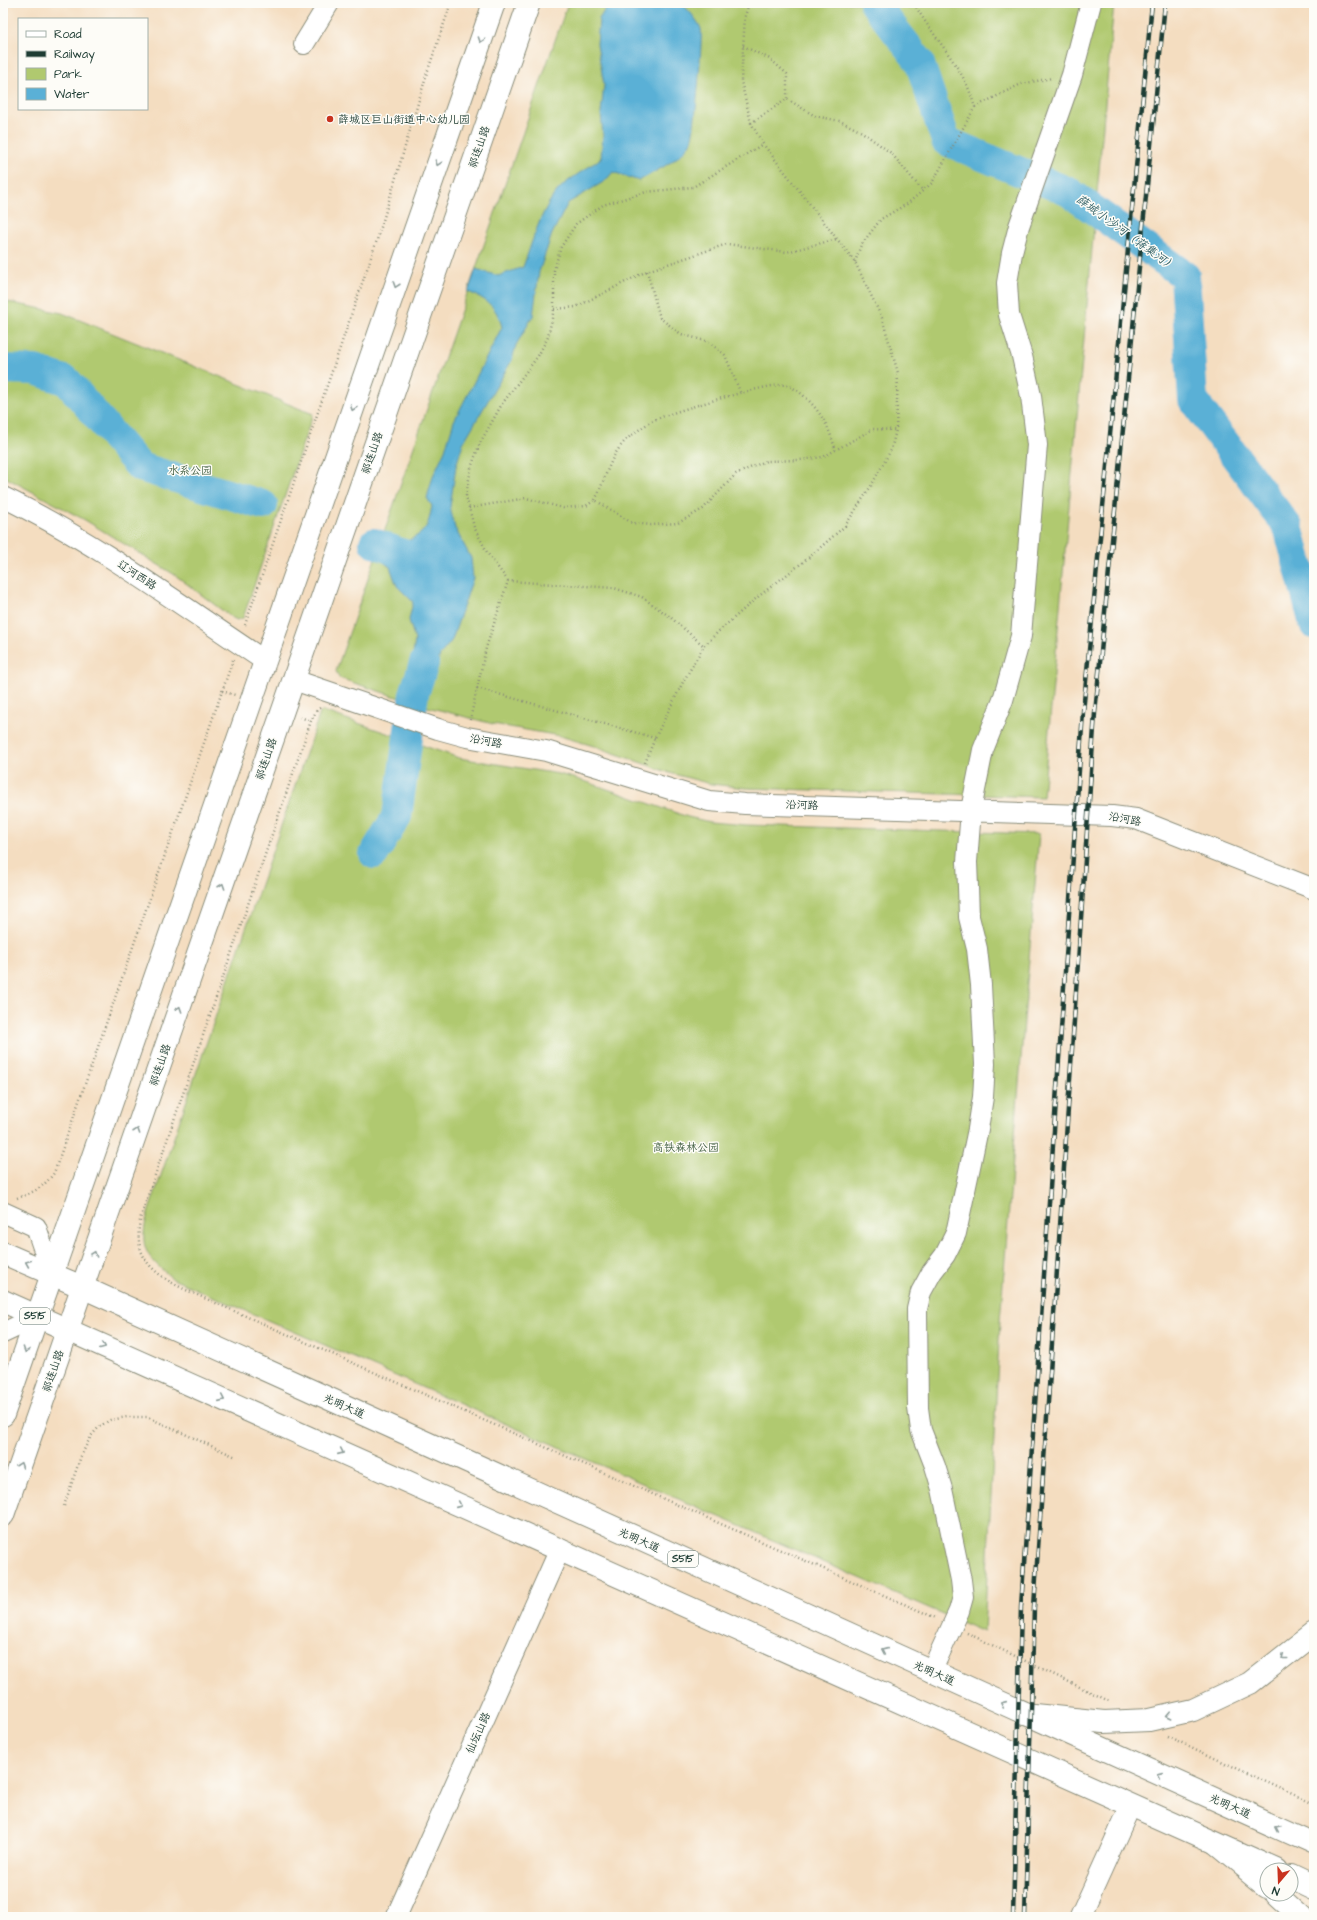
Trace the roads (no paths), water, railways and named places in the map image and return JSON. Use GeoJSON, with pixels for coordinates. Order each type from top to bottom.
{"type":"FeatureCollection","features":[{"type":"Feature","properties":{"kind":"main road"},"geometry":{"type":"LineString","coordinates":[[3,1415],[494,3]]}},
{"type":"Feature","properties":{"kind":"main road","name":"祁连山路"},"geometry":{"type":"LineString","coordinates":[[3,1515],[529,3]]}},
{"type":"Feature","properties":{"kind":"main road","name":"光明大道"},"geometry":{"type":"LineString","coordinates":[[3,1253],[82,1287],[1314,1844]]}},
{"type":"Feature","properties":{"kind":"main road","name":"S515"},"geometry":{"type":"LineString","coordinates":[[3,1301],[67,1331],[560,1549],[1259,1863]]}},
{"type":"Feature","properties":{"kind":"main road"},"geometry":{"type":"LineString","coordinates":[[1024,1714],[1104,1722],[1149,1720],[1193,1710],[1250,1683],[1314,1633]]}},
{"type":"Feature","properties":{"kind":"main road"},"geometry":{"type":"LineString","coordinates":[[1216,1844],[1259,1879]]}},
{"type":"Feature","properties":{"kind":"main road"},"geometry":{"type":"LineString","coordinates":[[1299,1880],[1314,1887]]}},
{"type":"Feature","properties":{"kind":"main road"},"geometry":{"type":"LineString","coordinates":[[1285,1902],[1301,1917]]}},
{"type":"Feature","properties":{"kind":"street"},"geometry":{"type":"LineString","coordinates":[[304,44],[329,3]]}},
{"type":"Feature","properties":{"kind":"street"},"geometry":{"type":"LineString","coordinates":[[931,1672],[953,1626],[963,1597],[962,1580],[942,1489],[921,1430],[918,1408],[917,1309],[925,1285],[932,1272],[945,1255],[956,1233],[978,1129],[983,1097],[985,1064],[982,985],[977,949],[970,917],[968,887],[967,862],[970,810],[983,750],[1003,700],[1021,636],[1037,445],[1031,396],[1022,356],[1009,315],[1007,283],[1012,253],[1029,198],[1072,75],[1091,3]]}},
{"type":"Feature","properties":{"kind":"street","name":"辽河西路"},"geometry":{"type":"LineString","coordinates":[[3,497],[62,528],[139,576],[265,661]]}},
{"type":"Feature","properties":{"kind":"street","name":"沿河路"},"geometry":{"type":"LineString","coordinates":[[294,680],[467,737],[546,751],[586,762],[709,801],[745,804],[970,810],[1112,816],[1136,819],[1314,890]]}},
{"type":"Feature","properties":{"kind":"street"},"geometry":{"type":"LineString","coordinates":[[9,1205],[36,1227],[52,1274]]}},
{"type":"Feature","properties":{"kind":"street","name":"S515"},"geometry":{"type":"LineString","coordinates":[[3,1333],[37,1317]]}},
{"type":"Feature","properties":{"kind":"street","name":"仙坛山路"},"geometry":{"type":"LineString","coordinates":[[396,1917],[560,1549]]}},
{"type":"Feature","properties":{"kind":"street"},"geometry":{"type":"LineString","coordinates":[[1080,1917],[1131,1805]]}},
{"type":"Feature","properties":{"kind":"water"},"geometry":{"type":"Polygon","coordinates":[[[609,3],[680,3],[698,22],[701,29],[701,48],[693,135],[687,148],[681,154],[668,164],[639,181],[613,172],[605,181],[568,203],[552,234],[539,272],[533,316],[516,345],[512,360],[463,443],[456,466],[450,507],[455,528],[471,558],[473,578],[452,640],[440,655],[424,706],[399,698],[411,669],[415,640],[409,620],[413,602],[397,586],[390,567],[376,556],[384,533],[407,541],[419,535],[426,528],[432,506],[427,498],[433,476],[445,450],[454,421],[502,327],[494,309],[486,301],[468,292],[476,269],[498,276],[523,267],[540,221],[554,195],[570,180],[601,158],[603,136],[601,113],[604,85],[597,44],[599,19],[609,3]]]}},
{"type":"Feature","properties":{"kind":"waterway","name":"薛城小沙河（蒋集河）"},"geometry":{"type":"LineString","coordinates":[[874,3],[919,61],[946,141],[1069,192],[1185,276],[1193,400],[1288,527],[1314,624]]}},
{"type":"Feature","properties":{"kind":"waterway"},"geometry":{"type":"LineString","coordinates":[[3,369],[35,370],[67,381],[140,467],[263,505]]}},
{"type":"Feature","properties":{"kind":"waterway"},"geometry":{"type":"LineString","coordinates":[[374,543],[417,559]]}},
{"type":"Feature","properties":{"kind":"waterway"},"geometry":{"type":"LineString","coordinates":[[374,854],[397,816],[414,694],[424,663]]}},
{"type":"Feature","properties":{"kind":"railway"},"geometry":{"type":"LineString","coordinates":[[1013,1917],[1021,1607],[1083,712],[1152,3]]}},
{"type":"Feature","properties":{"kind":"railway"},"geometry":{"type":"LineString","coordinates":[[1025,1917],[1034,1607],[1095,713],[1165,3]]}},
{"type":"Feature","properties":{"kind":"place","name":"薛城区巨山街道中心幼儿园"},"geometry":{"type":"Point","coordinates":[330,119]}},
{"type":"Feature","properties":{"kind":"park label","name":"水系公园"},"geometry":{"type":"Point","coordinates":[190,470]}},
{"type":"Feature","properties":{"kind":"park label","name":"高铁森林公园"},"geometry":{"type":"Point","coordinates":[686,1147]}}]}
